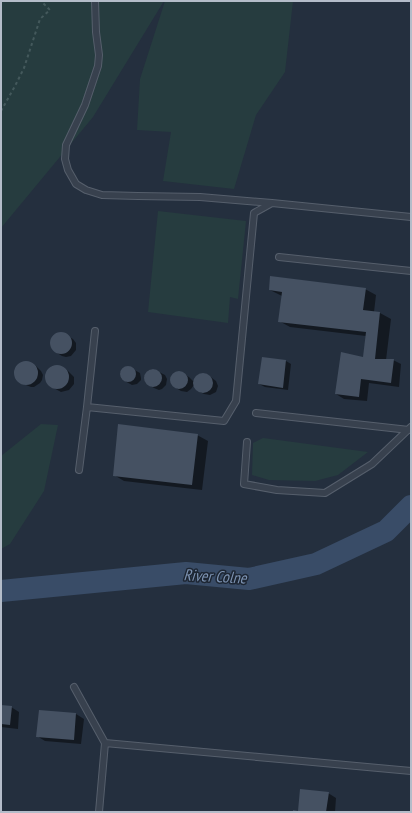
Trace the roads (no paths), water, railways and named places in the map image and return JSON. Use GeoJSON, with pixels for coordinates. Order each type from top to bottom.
{"type":"FeatureCollection","features":[{"type":"Feature","properties":{"kind":"lane"},"geometry":{"type":"LineString","coordinates":[[95,1],[96,32],[99,55],[98,66],[85,105],[66,145],[65,159],[68,170],[76,184],[86,190],[102,195],[200,197],[411,217]]}},
{"type":"Feature","properties":{"kind":"lane"},"geometry":{"type":"LineString","coordinates":[[87,407],[224,421],[236,401],[254,213],[272,203]]}},
{"type":"Feature","properties":{"kind":"lane"},"geometry":{"type":"LineString","coordinates":[[279,257],[411,271]]}},
{"type":"Feature","properties":{"kind":"lane"},"geometry":{"type":"LineString","coordinates":[[80,470],[95,331]]}},
{"type":"Feature","properties":{"kind":"lane"},"geometry":{"type":"LineString","coordinates":[[256,413],[410,428]]}},
{"type":"Feature","properties":{"kind":"lane"},"geometry":{"type":"LineString","coordinates":[[247,442],[244,484],[277,490],[325,493],[372,464],[410,428]]}},
{"type":"Feature","properties":{"kind":"lane"},"geometry":{"type":"LineString","coordinates":[[74,687],[105,743],[99,812]]}},
{"type":"Feature","properties":{"kind":"lane"},"geometry":{"type":"LineString","coordinates":[[105,743],[411,771]]}},
{"type":"Feature","properties":{"kind":"waterway","name":"River Colne"},"geometry":{"type":"LineString","coordinates":[[1,591],[186,573],[249,579],[316,564],[386,531],[411,506]]}}]}
